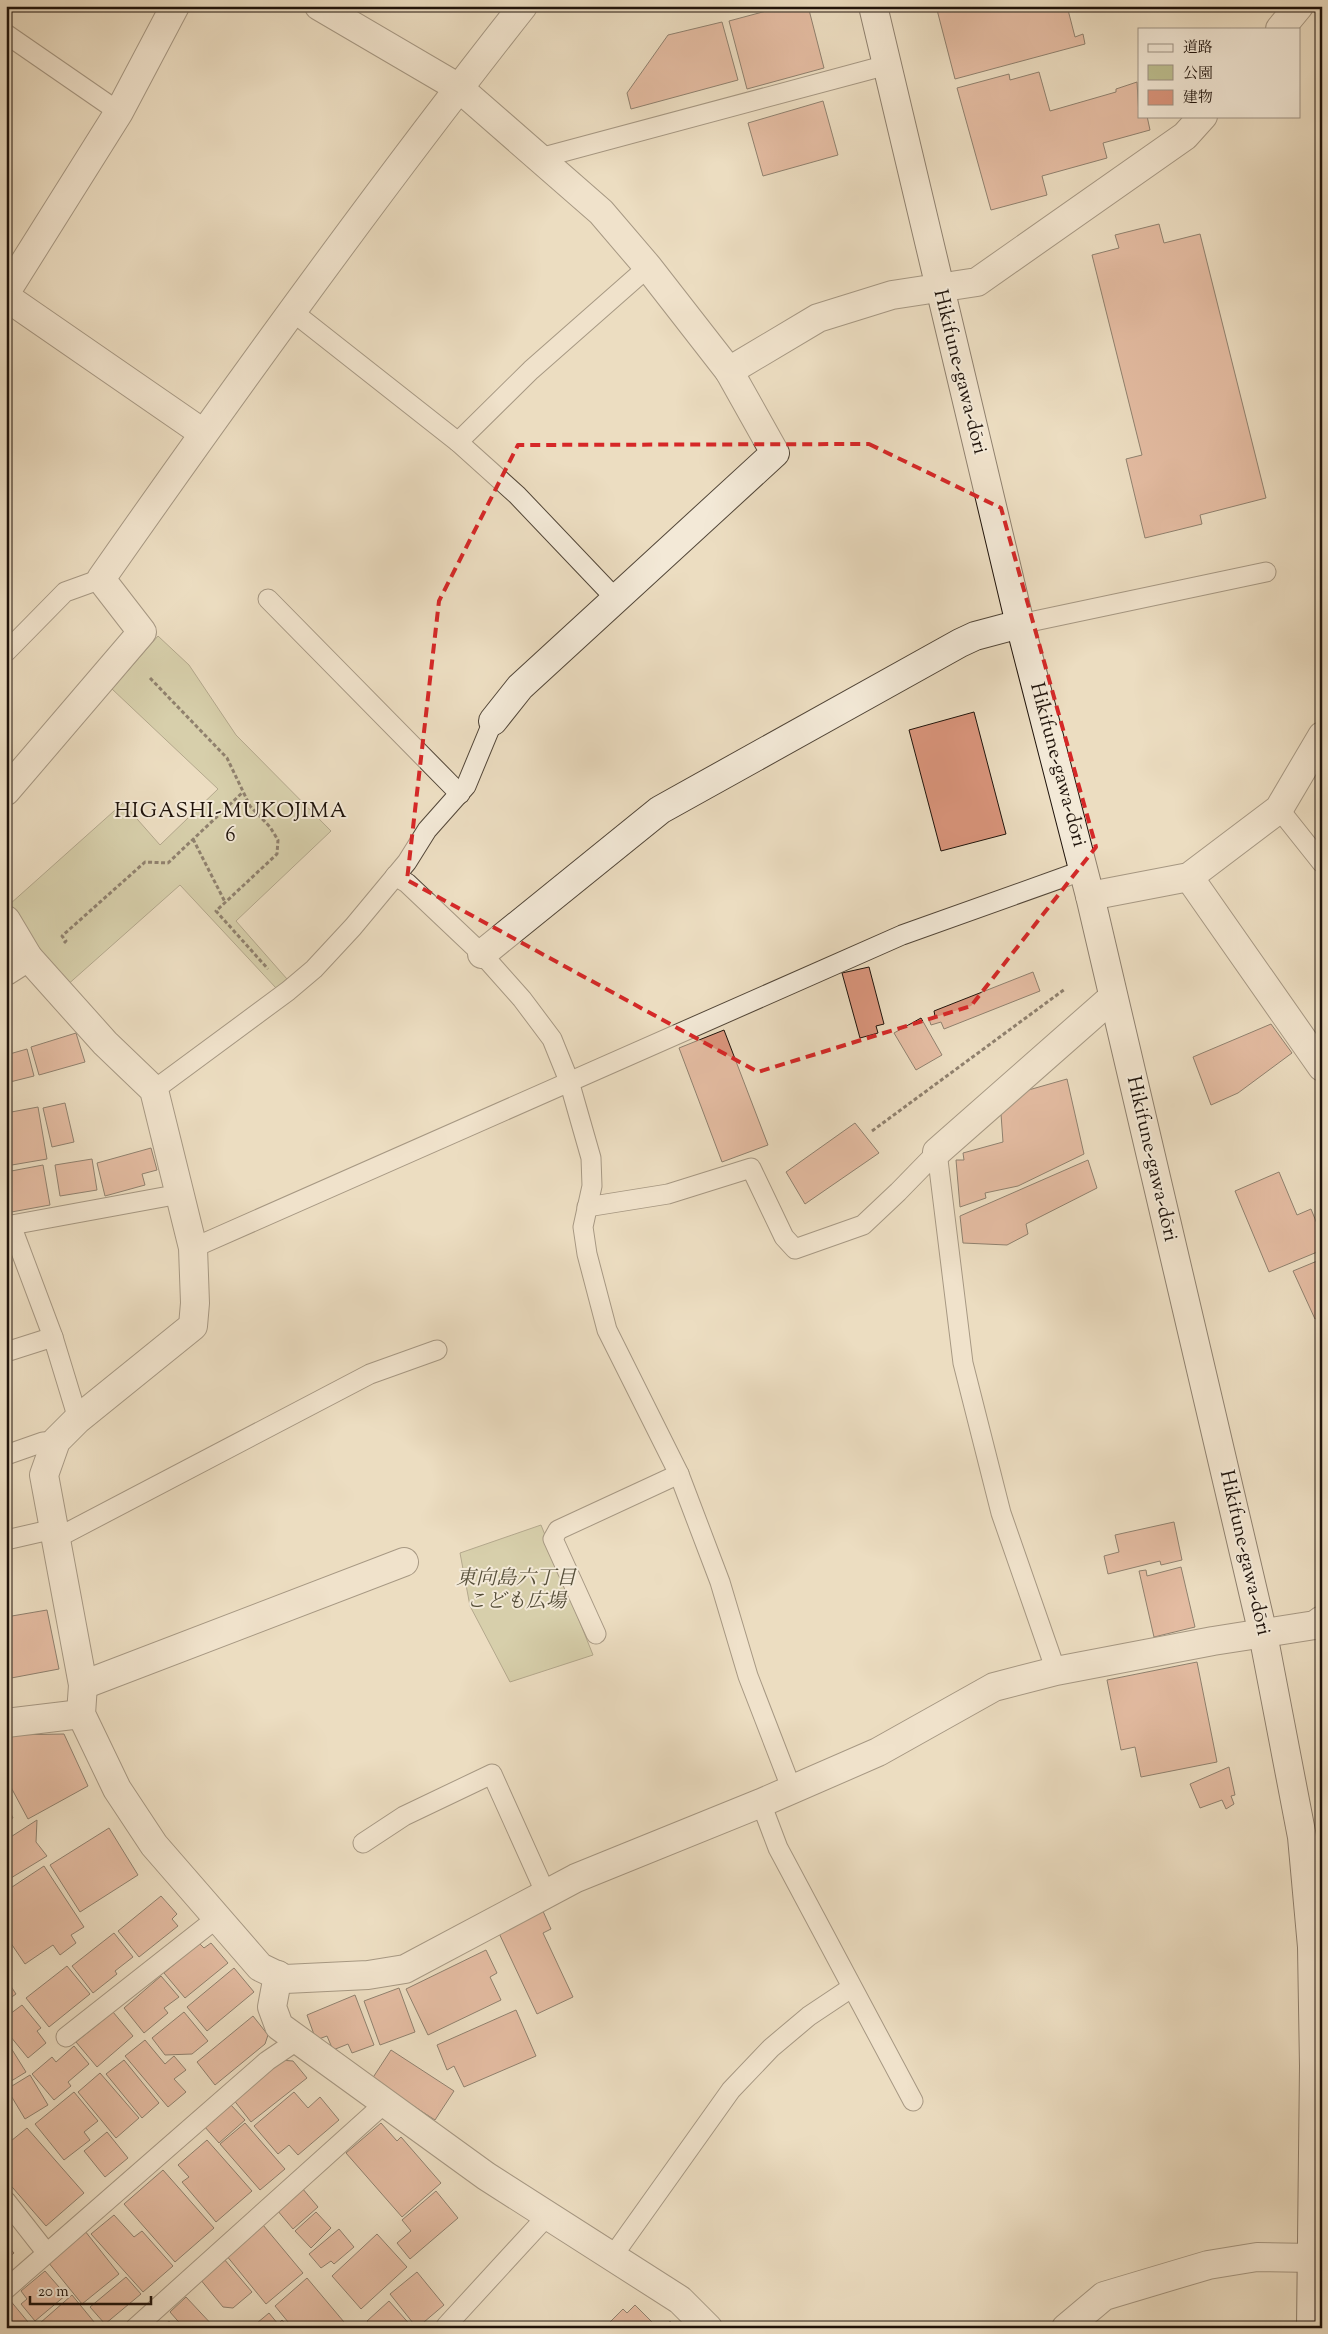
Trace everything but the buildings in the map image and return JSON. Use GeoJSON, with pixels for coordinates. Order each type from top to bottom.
{"type":"FeatureCollection","features":[{"type":"Feature","properties":{"kind":"street"},"geometry":{"type":"LineString","coordinates":[[6,292],[119,112],[175,6]]}},
{"type":"Feature","properties":{"kind":"street"},"geometry":{"type":"LineString","coordinates":[[319,6],[459,88],[601,212],[648,267],[729,371],[775,454],[520,687],[493,721]]}},
{"type":"Feature","properties":{"kind":"street"},"geometry":{"type":"LineString","coordinates":[[6,791],[142,632],[101,579],[204,433],[293,312],[459,88],[523,6]]}},
{"type":"Feature","properties":{"kind":"street","name":"Hikifune-gawa-dōri"},"geometry":{"type":"LineString","coordinates":[[873,6],[938,288],[1020,624],[1087,883],[1263,1634],[1302,1837],[1312,1947],[1314,2066],[1311,2328]]}},
{"type":"Feature","properties":{"kind":"street"},"geometry":{"type":"LineString","coordinates":[[1281,28],[1299,6]]}},
{"type":"Feature","properties":{"kind":"street"},"geometry":{"type":"LineString","coordinates":[[729,371],[818,318],[892,294],[978,282],[1185,136],[1201,118]]}},
{"type":"Feature","properties":{"kind":"street"},"geometry":{"type":"LineString","coordinates":[[6,297],[204,433]]}},
{"type":"Feature","properties":{"kind":"street"},"geometry":{"type":"LineString","coordinates":[[482,954],[660,810],[968,639],[1020,624]]}},
{"type":"Feature","properties":{"kind":"street"},"geometry":{"type":"LineString","coordinates":[[1087,883],[1189,877],[1279,809],[1322,736]]}},
{"type":"Feature","properties":{"kind":"street"},"geometry":{"type":"LineString","coordinates":[[1189,877],[1322,1067]]}},
{"type":"Feature","properties":{"kind":"street"},"geometry":{"type":"LineString","coordinates":[[6,920],[17,964],[154,1090],[193,1248],[195,1303],[193,1326],[78,1419],[56,1441],[44,1475],[83,1685],[81,1714],[117,1789],[154,1845],[260,1966],[278,1976],[285,1979],[368,1975],[405,1969],[576,1878],[761,1804],[878,1752],[994,1687],[1056,1671],[1315,1625],[1322,1620]]}},
{"type":"Feature","properties":{"kind":"street"},"geometry":{"type":"LineString","coordinates":[[937,1152],[1113,997]]}},
{"type":"Feature","properties":{"kind":"street"},"geometry":{"type":"LineString","coordinates":[[83,1685],[404,1562]]}},
{"type":"Feature","properties":{"kind":"street"},"geometry":{"type":"LineString","coordinates":[[6,1723],[81,1714]]}},
{"type":"Feature","properties":{"kind":"street"},"geometry":{"type":"LineString","coordinates":[[278,1976],[272,2007],[279,2026],[486,2176],[680,2300],[708,2328]]}},
{"type":"Feature","properties":{"kind":"street"},"geometry":{"type":"LineString","coordinates":[[1066,2328],[1104,2296],[1208,2264],[1258,2257],[1313,2258]]}},
{"type":"Feature","properties":{"kind":"lane"},"geometry":{"type":"LineString","coordinates":[[6,34],[119,112]]}},
{"type":"Feature","properties":{"kind":"lane"},"geometry":{"type":"LineString","coordinates":[[540,158],[887,65]]}},
{"type":"Feature","properties":{"kind":"lane"},"geometry":{"type":"LineString","coordinates":[[458,442],[531,370],[648,267]]}},
{"type":"Feature","properties":{"kind":"lane"},"geometry":{"type":"LineString","coordinates":[[293,312],[458,442],[517,495],[616,599]]}},
{"type":"Feature","properties":{"kind":"lane"},"geometry":{"type":"LineString","coordinates":[[1020,624],[1266,572]]}},
{"type":"Feature","properties":{"kind":"lane"},"geometry":{"type":"LineString","coordinates":[[6,652],[65,592],[101,579]]}},
{"type":"Feature","properties":{"kind":"lane"},"geometry":{"type":"LineString","coordinates":[[268,599],[460,794]]}},
{"type":"Feature","properties":{"kind":"lane"},"geometry":{"type":"LineString","coordinates":[[154,1090],[288,992],[314,969],[353,927],[407,862],[427,830],[466,786],[493,721]]}},
{"type":"Feature","properties":{"kind":"lane"},"geometry":{"type":"LineString","coordinates":[[1279,809],[1322,863]]}},
{"type":"Feature","properties":{"kind":"lane"},"geometry":{"type":"LineString","coordinates":[[395,876],[407,883],[482,954],[522,999],[552,1039],[569,1081],[591,1158],[592,1186],[583,1226],[586,1254],[607,1330],[678,1474],[720,1582],[748,1676],[792,1790]]}},
{"type":"Feature","properties":{"kind":"lane"},"geometry":{"type":"LineString","coordinates":[[193,1248],[902,935],[1087,883]]}},
{"type":"Feature","properties":{"kind":"lane"},"geometry":{"type":"LineString","coordinates":[[587,1207],[668,1194],[751,1168],[784,1237],[795,1249],[863,1224],[937,1152]]}},
{"type":"Feature","properties":{"kind":"lane"},"geometry":{"type":"LineString","coordinates":[[937,1152],[963,1363],[1001,1513],[1056,1671]]}},
{"type":"Feature","properties":{"kind":"lane"},"geometry":{"type":"LineString","coordinates":[[78,1419],[53,1337],[9,1225],[180,1194]]}},
{"type":"Feature","properties":{"kind":"lane"},"geometry":{"type":"LineString","coordinates":[[6,1352],[53,1337]]}},
{"type":"Feature","properties":{"kind":"lane"},"geometry":{"type":"LineString","coordinates":[[6,1540],[54,1534],[370,1374],[437,1350]]}},
{"type":"Feature","properties":{"kind":"lane"},"geometry":{"type":"LineString","coordinates":[[6,1455],[44,1442],[56,1441]]}},
{"type":"Feature","properties":{"kind":"lane"},"geometry":{"type":"LineString","coordinates":[[596,1634],[553,1539],[558,1530],[678,1474]]}},
{"type":"Feature","properties":{"kind":"lane"},"geometry":{"type":"LineString","coordinates":[[363,1843],[404,1816],[492,1774],[546,1894]]}},
{"type":"Feature","properties":{"kind":"lane"},"geometry":{"type":"LineString","coordinates":[[761,1804],[778,1848],[912,2101]]}},
{"type":"Feature","properties":{"kind":"lane"},"geometry":{"type":"LineString","coordinates":[[66,2037],[217,1918]]}},
{"type":"Feature","properties":{"kind":"lane"},"geometry":{"type":"LineString","coordinates":[[612,2257],[731,2090],[771,2048],[809,2016],[851,1988]]}},
{"type":"Feature","properties":{"kind":"lane"},"geometry":{"type":"LineString","coordinates":[[6,2289],[267,2060],[298,2040]]}},
{"type":"Feature","properties":{"kind":"lane"},"geometry":{"type":"LineString","coordinates":[[135,2328],[384,2103]]}},
{"type":"Feature","properties":{"kind":"lane"},"geometry":{"type":"LineString","coordinates":[[6,2201],[46,2252]]}},
{"type":"Feature","properties":{"kind":"lane"},"geometry":{"type":"LineString","coordinates":[[446,2326],[548,2216]]}},
{"type":"Feature","properties":{"kind":"path"},"geometry":{"type":"LineString","coordinates":[[123,654],[160,686],[228,758],[250,806],[270,827],[278,840],[277,854],[216,911],[288,992]]}},
{"type":"Feature","properties":{"kind":"path"},"geometry":{"type":"LineString","coordinates":[[60,946],[66,941],[62,936],[145,862],[168,862],[243,792]]}},
{"type":"Feature","properties":{"kind":"path"},"geometry":{"type":"LineString","coordinates":[[193,839],[225,902]]}},
{"type":"Feature","properties":{"kind":"path"},"geometry":{"type":"LineString","coordinates":[[872,1131],[1104,960]]}},
{"type":"Feature","properties":{"kind":"highlighted area"},"geometry":{"type":"Polygon","coordinates":[[[869,444],[1001,508],[1096,847],[971,1006],[758,1072],[407,880],[439,601],[518,445],[869,444]]]}},
{"type":"Feature","properties":{"kind":"green space"},"geometry":{"type":"Polygon","coordinates":[[[158,636],[189,665],[236,735],[331,831],[236,921],[287,979],[276,988],[180,885],[65,987],[36,957],[10,904],[123,803],[160,845],[218,789],[112,689],[158,636]]]}},
{"type":"Feature","properties":{"kind":"green space","name":"東向島六丁目 こども広場"},"geometry":{"type":"Polygon","coordinates":[[[541,1525],[593,1655],[510,1682],[470,1606],[460,1553],[541,1525]]]}},
{"type":"Feature","properties":{"kind":"district","name":"HIGASHI-MUKOJIMA 6"},"geometry":{"type":"Point","coordinates":[231,824]}}]}
